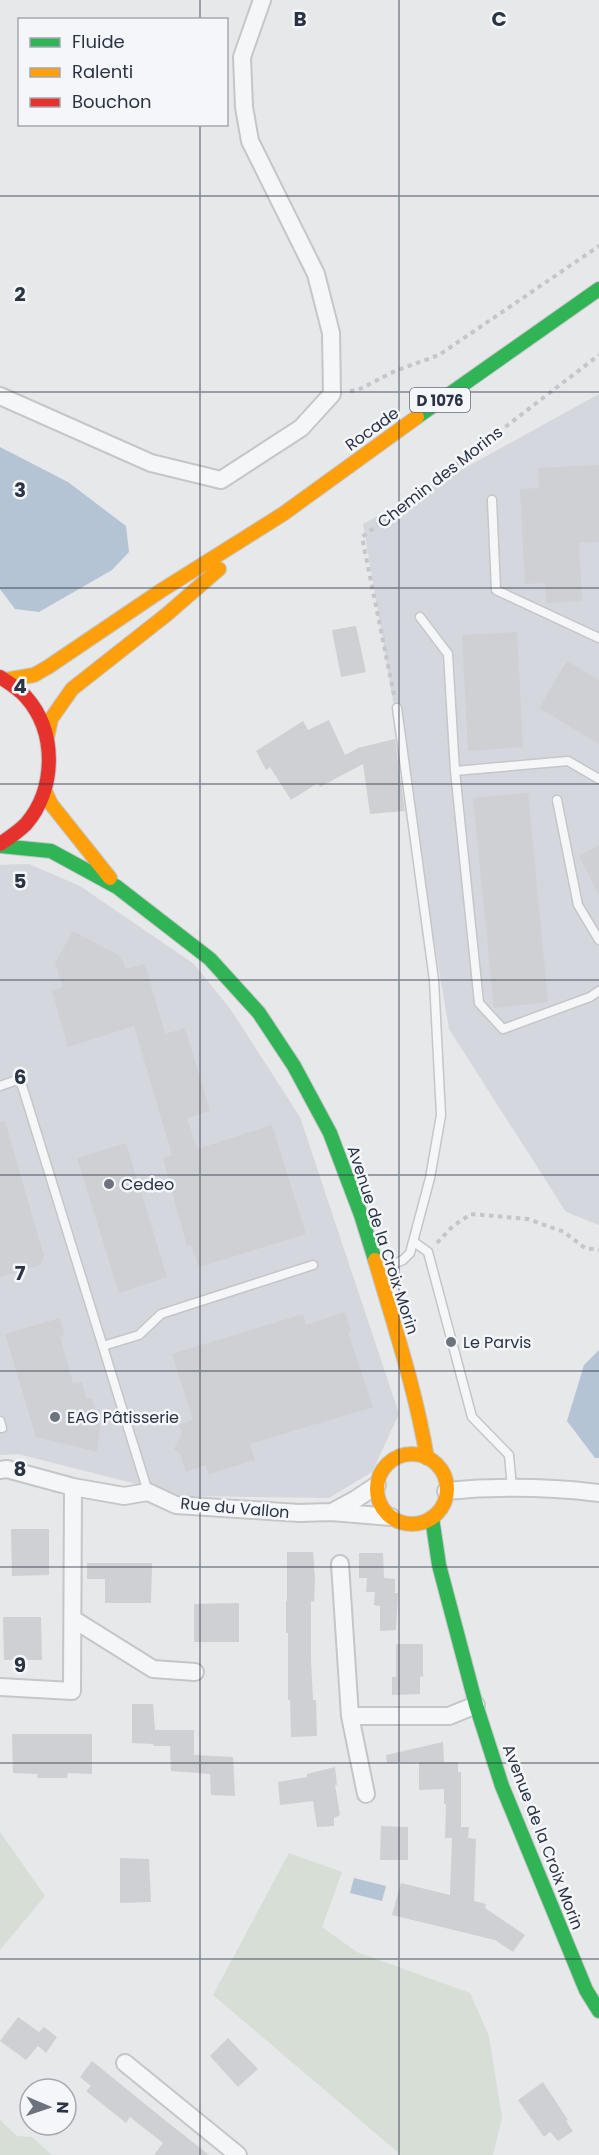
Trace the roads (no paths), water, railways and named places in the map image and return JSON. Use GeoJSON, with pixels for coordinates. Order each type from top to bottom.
{"type":"FeatureCollection","features":[{"type":"Feature","properties":{"kind":"main road","name":"Rocade"},"geometry":{"type":"LineString","coordinates":[[3,679],[34,675],[48,667],[162,590],[283,514],[474,375],[599,289]]}},
{"type":"Feature","properties":{"kind":"main road","name":"Rocade"},"geometry":{"type":"LineString","coordinates":[[47,738],[51,719],[72,688],[166,615],[283,514]]}},
{"type":"Feature","properties":{"kind":"main road"},"geometry":{"type":"LineString","coordinates":[[0,845],[27,823],[45,791],[50,765],[47,738],[39,716],[24,695],[3,679]]}},
{"type":"Feature","properties":{"kind":"main road","name":"Avenue de la Croix Morin"},"geometry":{"type":"LineString","coordinates":[[45,791],[51,804],[117,887]]}},
{"type":"Feature","properties":{"kind":"main road","name":"Avenue de la Croix Morin"},"geometry":{"type":"LineString","coordinates":[[0,845],[51,851],[117,887],[210,959],[259,1013],[294,1066],[330,1132],[361,1215],[401,1348],[423,1433],[427,1458]]}},
{"type":"Feature","properties":{"kind":"main road","name":"Avenue de la Croix Morin"},"geometry":{"type":"LineString","coordinates":[[408,1420],[413,1398]]}},
{"type":"Feature","properties":{"kind":"main road"},"geometry":{"type":"LineString","coordinates":[[394,1459],[405,1455],[416,1455],[427,1458],[442,1472],[446,1481],[445,1501],[432,1518],[422,1523],[411,1524],[396,1520],[383,1508],[378,1497],[377,1485],[380,1475],[394,1459],[402,1439]]}},
{"type":"Feature","properties":{"kind":"main road","name":"Avenue de la Croix Morin"},"geometry":{"type":"LineString","coordinates":[[432,1518],[439,1565],[476,1704],[502,1786],[586,1990],[599,2011]]}},
{"type":"Feature","properties":{"kind":"main road","name":"Avenue de la Croix Morin"},"geometry":{"type":"LineString","coordinates":[[396,1520],[439,1565]]}},
{"type":"Feature","properties":{"kind":"street"},"geometry":{"type":"LineString","coordinates":[[0,396],[151,463],[221,480],[302,428],[332,394],[330,333],[316,274],[250,141],[244,107],[242,57],[262,0]]}},
{"type":"Feature","properties":{"kind":"street"},"geometry":{"type":"LineString","coordinates":[[0,1470],[7,1469],[73,1487],[124,1496],[148,1492]]}},
{"type":"Feature","properties":{"kind":"street","name":"Rue du Vallon"},"geometry":{"type":"LineString","coordinates":[[331,1512],[377,1485]]}},
{"type":"Feature","properties":{"kind":"street"},"geometry":{"type":"LineString","coordinates":[[0,1687],[72,1691],[73,1487]]}},
{"type":"Feature","properties":{"kind":"street"},"geometry":{"type":"LineString","coordinates":[[446,1491],[481,1487],[563,1489],[599,1493]]}},
{"type":"Feature","properties":{"kind":"street","name":"Rue du Vallon"},"geometry":{"type":"LineString","coordinates":[[148,1492],[176,1505],[299,1513],[331,1512],[396,1520]]}},
{"type":"Feature","properties":{"kind":"street"},"geometry":{"type":"LineString","coordinates":[[340,1564],[350,1716],[366,1794]]}},
{"type":"Feature","properties":{"kind":"street"},"geometry":{"type":"LineString","coordinates":[[73,1619],[153,1669],[195,1672]]}},
{"type":"Feature","properties":{"kind":"street"},"geometry":{"type":"LineString","coordinates":[[350,1716],[449,1716],[476,1704]]}},
{"type":"Feature","properties":{"kind":"street"},"geometry":{"type":"LineString","coordinates":[[125,2063],[238,2155]]}},
{"type":"Feature","properties":{"kind":"lane"},"geometry":{"type":"LineString","coordinates":[[492,500],[496,590],[599,638]]}},
{"type":"Feature","properties":{"kind":"lane"},"geometry":{"type":"LineString","coordinates":[[420,617],[447,654],[455,771],[479,1004],[503,1029],[590,997],[599,991]]}},
{"type":"Feature","properties":{"kind":"lane"},"geometry":{"type":"LineString","coordinates":[[378,1271],[403,1260],[410,1253],[430,1178],[441,1115],[434,980],[397,708]]}},
{"type":"Feature","properties":{"kind":"lane"},"geometry":{"type":"LineString","coordinates":[[455,771],[568,762],[599,779]]}},
{"type":"Feature","properties":{"kind":"lane"},"geometry":{"type":"LineString","coordinates":[[556,800],[578,905],[599,940]]}},
{"type":"Feature","properties":{"kind":"lane"},"geometry":{"type":"LineString","coordinates":[[0,1086],[20,1079],[148,1492]]}},
{"type":"Feature","properties":{"kind":"lane"},"geometry":{"type":"LineString","coordinates":[[414,1242],[428,1252],[472,1417],[509,1455],[512,1488]]}},
{"type":"Feature","properties":{"kind":"lane"},"geometry":{"type":"LineString","coordinates":[[103,1346],[139,1335],[161,1314],[313,1265]]}},
{"type":"Feature","properties":{"kind":"water"},"geometry":{"type":"Polygon","coordinates":[[[0,447],[68,482],[126,526],[129,552],[112,570],[39,612],[15,609],[0,589],[0,447]]]}},
{"type":"Feature","properties":{"kind":"water"},"geometry":{"type":"Polygon","coordinates":[[[599,1350],[599,1458],[595,1458],[567,1421],[584,1365],[599,1350]]]}},
{"type":"Feature","properties":{"kind":"water"},"geometry":{"type":"Polygon","coordinates":[[[354,1878],[386,1886],[382,1901],[350,1893],[354,1878]]]}},
{"type":"Feature","properties":{"kind":"place","name":"Cedeo"},"geometry":{"type":"Point","coordinates":[109,1184]}},
{"type":"Feature","properties":{"kind":"place","name":"Le Parvis"},"geometry":{"type":"Point","coordinates":[451,1342]}},
{"type":"Feature","properties":{"kind":"place","name":"EAG Pâtisserie"},"geometry":{"type":"Point","coordinates":[55,1417]}}]}
